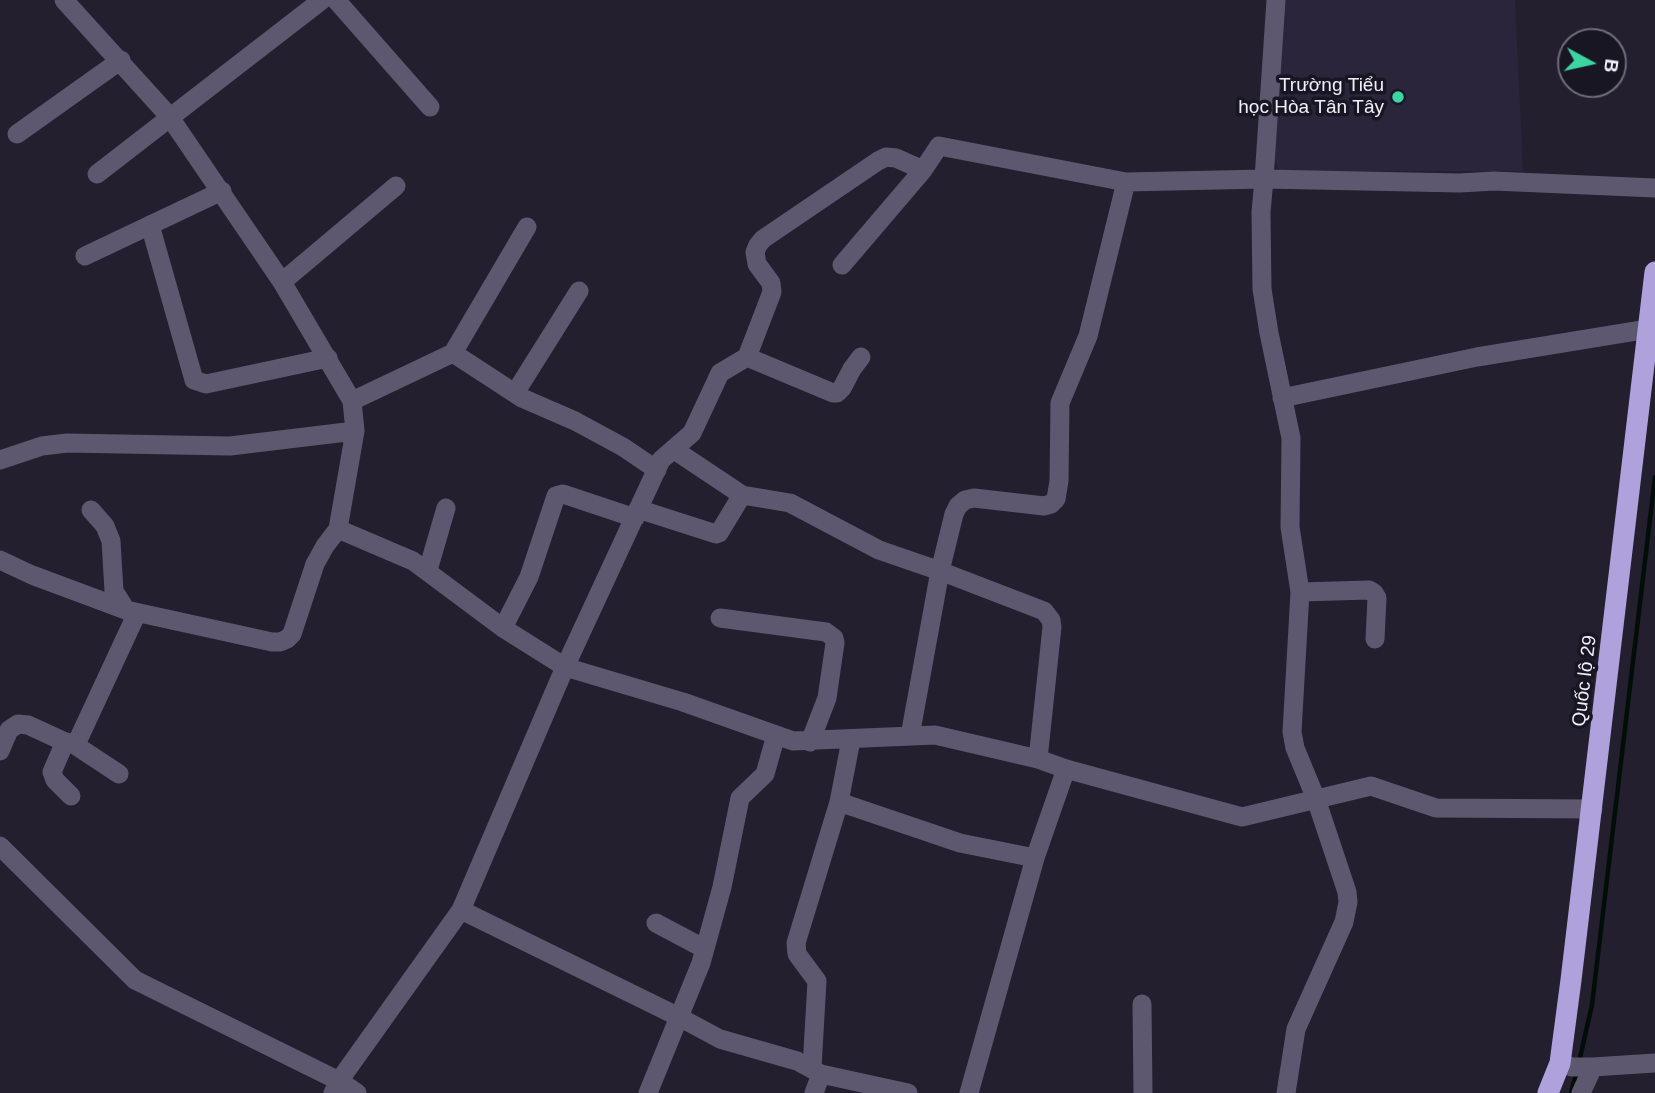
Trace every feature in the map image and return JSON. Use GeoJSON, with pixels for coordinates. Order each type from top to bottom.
{"type":"FeatureCollection","features":[{"type":"Feature","properties":{"kind":"highway","name":"Quốc lộ 29"},"geometry":{"type":"LineString","coordinates":[[1548,1093],[1566,1065],[1655,272]]}},
{"type":"Feature","properties":{"kind":"street"},"geometry":{"type":"LineString","coordinates":[[0,560],[32,575],[131,611],[272,642],[287,639],[292,634],[315,564],[338,529],[355,431],[352,401],[282,282],[222,191],[169,116],[64,0]]}},
{"type":"Feature","properties":{"kind":"street"},"geometry":{"type":"LineString","coordinates":[[97,174],[322,0]]}},
{"type":"Feature","properties":{"kind":"street"},"geometry":{"type":"LineString","coordinates":[[335,0],[430,107]]}},
{"type":"Feature","properties":{"kind":"street"},"geometry":{"type":"LineString","coordinates":[[1276,0],[1261,212],[1262,289],[1291,438],[1290,527],[1300,592],[1292,732],[1347,892],[1348,902],[1344,922],[1296,1029],[1286,1093]]}},
{"type":"Feature","properties":{"kind":"street"},"geometry":{"type":"LineString","coordinates":[[17,134],[121,60]]}},
{"type":"Feature","properties":{"kind":"street"},"geometry":{"type":"LineString","coordinates":[[842,265],[923,170],[939,146],[1126,182],[1264,179],[1460,183],[1494,181],[1655,188]]}},
{"type":"Feature","properties":{"kind":"street"},"geometry":{"type":"LineString","coordinates":[[336,1087],[461,910],[565,667],[661,460],[692,433],[720,373],[747,357],[772,292],[771,283],[755,258],[758,245],[878,161],[896,158],[923,170]]}},
{"type":"Feature","properties":{"kind":"street"},"geometry":{"type":"LineString","coordinates":[[910,736],[940,570],[954,514],[965,500],[974,498],[1044,506],[1056,499],[1059,481],[1060,403],[1088,336],[1126,182]]}},
{"type":"Feature","properties":{"kind":"street"},"geometry":{"type":"LineString","coordinates":[[282,282],[396,186]]}},
{"type":"Feature","properties":{"kind":"street"},"geometry":{"type":"LineString","coordinates":[[85,256],[222,191]]}},
{"type":"Feature","properties":{"kind":"street"},"geometry":{"type":"LineString","coordinates":[[150,225],[194,380],[206,384],[328,358]]}},
{"type":"Feature","properties":{"kind":"street"},"geometry":{"type":"LineString","coordinates":[[352,401],[453,353],[527,227]]}},
{"type":"Feature","properties":{"kind":"street"},"geometry":{"type":"LineString","coordinates":[[515,393],[579,291]]}},
{"type":"Feature","properties":{"kind":"street"},"geometry":{"type":"LineString","coordinates":[[1282,398],[1477,357],[1648,329]]}},
{"type":"Feature","properties":{"kind":"street"},"geometry":{"type":"LineString","coordinates":[[453,353],[515,393],[575,421],[657,470]]}},
{"type":"Feature","properties":{"kind":"street"},"geometry":{"type":"LineString","coordinates":[[747,357],[833,393],[842,388],[861,357]]}},
{"type":"Feature","properties":{"kind":"street"},"geometry":{"type":"LineString","coordinates":[[0,460],[42,446],[67,443],[230,446],[355,431]]}},
{"type":"Feature","properties":{"kind":"street"},"geometry":{"type":"LineString","coordinates":[[673,449],[742,495],[797,505],[879,550],[940,570],[1044,611],[1051,620],[1038,759]]}},
{"type":"Feature","properties":{"kind":"street"},"geometry":{"type":"LineString","coordinates":[[503,628],[529,577],[556,496],[563,494],[716,534],[742,495]]}},
{"type":"Feature","properties":{"kind":"street"},"geometry":{"type":"LineString","coordinates":[[428,570],[446,508]]}},
{"type":"Feature","properties":{"kind":"street"},"geometry":{"type":"LineString","coordinates":[[91,510],[105,526],[111,541],[114,591],[131,611]]}},
{"type":"Feature","properties":{"kind":"street"},"geometry":{"type":"LineString","coordinates":[[338,529],[428,570],[503,628],[565,667],[683,702],[793,741],[935,735],[1038,759],[1242,817],[1371,786],[1436,808],[1593,809]]}},
{"type":"Feature","properties":{"kind":"street"},"geometry":{"type":"LineString","coordinates":[[1300,592],[1369,590],[1374,593],[1377,598],[1375,639]]}},
{"type":"Feature","properties":{"kind":"street"},"geometry":{"type":"LineString","coordinates":[[71,796],[55,780],[52,772],[69,743],[80,738],[131,611]]}},
{"type":"Feature","properties":{"kind":"street"},"geometry":{"type":"LineString","coordinates":[[720,618],[826,632],[834,638],[827,698],[810,742]]}},
{"type":"Feature","properties":{"kind":"street"},"geometry":{"type":"LineString","coordinates":[[0,751],[9,730],[18,724],[28,725],[69,743],[118,774]]}},
{"type":"Feature","properties":{"kind":"street"},"geometry":{"type":"LineString","coordinates":[[648,1093],[705,949],[722,887],[740,798],[765,774],[776,734]]}},
{"type":"Feature","properties":{"kind":"street"},"geometry":{"type":"LineString","coordinates":[[814,1093],[817,981],[799,958],[796,943],[839,802],[851,740]]}},
{"type":"Feature","properties":{"kind":"street"},"geometry":{"type":"LineString","coordinates":[[969,1093],[1035,858],[1066,769]]}},
{"type":"Feature","properties":{"kind":"street"},"geometry":{"type":"LineString","coordinates":[[839,802],[947,839],[1035,858]]}},
{"type":"Feature","properties":{"kind":"street"},"geometry":{"type":"LineString","coordinates":[[0,846],[135,979],[336,1087],[357,1093]]}},
{"type":"Feature","properties":{"kind":"street"},"geometry":{"type":"LineString","coordinates":[[461,910],[720,1039],[785,1057],[816,1071],[908,1093]]}},
{"type":"Feature","properties":{"kind":"street"},"geometry":{"type":"LineString","coordinates":[[656,923],[705,949]]}},
{"type":"Feature","properties":{"kind":"street"},"geometry":{"type":"LineString","coordinates":[[1142,1004],[1143,1093]]}},
{"type":"Feature","properties":{"kind":"street"},"geometry":{"type":"LineString","coordinates":[[1566,1065],[1593,1067],[1655,1063]]}},
{"type":"Feature","properties":{"kind":"street"},"geometry":{"type":"LineString","coordinates":[[1581,1093],[1593,1067]]}},
{"type":"Feature","properties":{"kind":"shaded area","name":"Trường Tiểu học Hòa Tân Tây"},"geometry":{"type":"Polygon","coordinates":[[[1283,0],[1515,0],[1523,171],[1280,171],[1274,160],[1283,0]]]}},
{"type":"Feature","properties":{"kind":"waterway"},"geometry":{"type":"LineString","coordinates":[[1579,1062],[1592,1005],[1655,477]]}},
{"type":"Feature","properties":{"kind":"waterway"},"geometry":{"type":"LineString","coordinates":[[1571,1093],[1576,1074]]}},
{"type":"Feature","properties":{"kind":"place","name":"Trường Tiểu học Hòa Tân Tây"},"geometry":{"type":"Point","coordinates":[1398,97]}}]}
